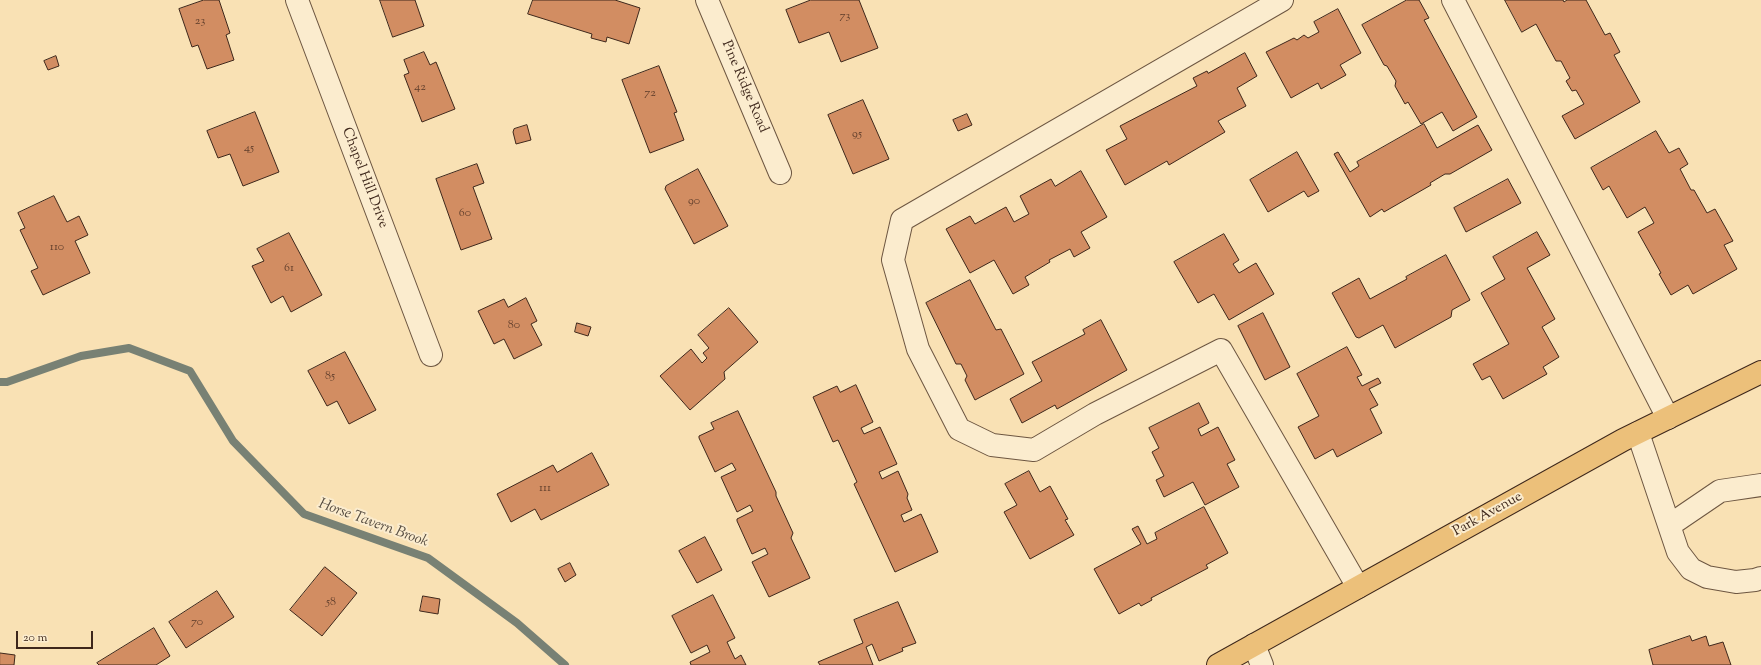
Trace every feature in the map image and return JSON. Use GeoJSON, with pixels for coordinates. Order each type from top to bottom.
{"type":"FeatureCollection","features":[{"type":"Feature","properties":{"kind":"main road","name":"Park Avenue"},"geometry":{"type":"LineString","coordinates":[[1218,665],[1638,433],[1761,372]]}},
{"type":"Feature","properties":{"kind":"street","name":"Chapel Hill Drive"},"geometry":{"type":"LineString","coordinates":[[297,0],[431,356]]}},
{"type":"Feature","properties":{"kind":"street","name":"Pine Ridge Road"},"geometry":{"type":"LineString","coordinates":[[707,0],[780,174]]}},
{"type":"Feature","properties":{"kind":"street"},"geometry":{"type":"LineString","coordinates":[[1282,0],[902,220],[893,260],[918,350],[959,429],[992,445],[1034,450],[1095,414],[1221,350],[1358,587]]}},
{"type":"Feature","properties":{"kind":"street"},"geometry":{"type":"LineString","coordinates":[[1453,0],[1668,418]]}},
{"type":"Feature","properties":{"kind":"street"},"geometry":{"type":"LineString","coordinates":[[1638,433],[1678,552],[1690,569],[1707,577],[1736,582],[1761,578]]}},
{"type":"Feature","properties":{"kind":"street"},"geometry":{"type":"LineString","coordinates":[[1670,525],[1720,491],[1761,485]]}},
{"type":"Feature","properties":{"kind":"street"},"geometry":{"type":"LineString","coordinates":[[1254,645],[1262,665]]}},
{"type":"Feature","properties":{"kind":"building"},"geometry":{"type":"Polygon","coordinates":[[[204,0],[219,0],[230,33],[226,35],[234,60],[207,69],[198,45],[192,47],[179,9],[204,0]]]}},
{"type":"Feature","properties":{"kind":"building"},"geometry":{"type":"Polygon","coordinates":[[[380,0],[415,0],[424,26],[393,37],[380,0]]]}},
{"type":"Feature","properties":{"kind":"building"},"geometry":{"type":"Polygon","coordinates":[[[533,0],[615,0],[640,8],[629,44],[607,37],[606,42],[591,38],[592,34],[528,14],[533,0]]]}},
{"type":"Feature","properties":{"kind":"building"},"geometry":{"type":"Polygon","coordinates":[[[811,0],[859,0],[878,48],[841,62],[829,32],[799,43],[786,10],[811,0]]]}},
{"type":"Feature","properties":{"kind":"building"},"geometry":{"type":"Polygon","coordinates":[[[1407,0],[1419,0],[1429,18],[1424,20],[1477,117],[1453,131],[1442,112],[1421,124],[1408,102],[1405,104],[1395,86],[1396,81],[1387,66],[1384,65],[1362,25],[1407,0]]]}},
{"type":"Feature","properties":{"kind":"building"},"geometry":{"type":"Polygon","coordinates":[[[1505,0],[1563,0],[1564,2],[1567,0],[1586,0],[1605,35],[1610,33],[1620,52],[1614,55],[1640,102],[1575,139],[1562,116],[1584,104],[1576,90],[1572,91],[1566,81],[1570,78],[1561,61],[1556,61],[1536,24],[1522,32],[1505,0]]]}},
{"type":"Feature","properties":{"kind":"building"},"geometry":{"type":"Polygon","coordinates":[[[1338,9],[1361,53],[1340,65],[1346,75],[1321,89],[1318,83],[1291,98],[1266,52],[1294,38],[1297,40],[1304,35],[1308,38],[1319,32],[1314,22],[1338,9]]]}},
{"type":"Feature","properties":{"kind":"building"},"geometry":{"type":"Polygon","coordinates":[[[424,52],[430,65],[436,62],[455,109],[422,122],[404,75],[409,73],[404,60],[424,52]]]}},
{"type":"Feature","properties":{"kind":"building"},"geometry":{"type":"Polygon","coordinates":[[[1245,53],[1257,76],[1237,88],[1246,106],[1218,121],[1225,132],[1169,165],[1167,161],[1125,185],[1106,150],[1127,139],[1120,126],[1197,86],[1193,78],[1207,71],[1208,73],[1245,53]]]}},
{"type":"Feature","properties":{"kind":"building"},"geometry":{"type":"Polygon","coordinates":[[[56,56],[59,66],[48,70],[44,61],[56,56]]]}},
{"type":"Feature","properties":{"kind":"building"},"geometry":{"type":"Polygon","coordinates":[[[659,66],[677,112],[674,113],[684,140],[650,153],[622,80],[659,66]]]}},
{"type":"Feature","properties":{"kind":"building"},"geometry":{"type":"Polygon","coordinates":[[[863,100],[889,159],[853,174],[828,115],[863,100]]]}},
{"type":"Feature","properties":{"kind":"building"},"geometry":{"type":"Polygon","coordinates":[[[255,112],[279,172],[243,186],[230,154],[218,158],[207,131],[255,112]]]}},
{"type":"Feature","properties":{"kind":"building"},"geometry":{"type":"Polygon","coordinates":[[[967,114],[972,125],[958,131],[953,120],[967,114]]]}},
{"type":"Feature","properties":{"kind":"building"},"geometry":{"type":"Polygon","coordinates":[[[1424,124],[1437,148],[1478,125],[1492,150],[1450,174],[1445,174],[1430,183],[1431,185],[1384,212],[1382,209],[1370,217],[1334,154],[1338,152],[1350,172],[1359,166],[1357,162],[1424,124]]]}},
{"type":"Feature","properties":{"kind":"building"},"geometry":{"type":"Polygon","coordinates":[[[527,125],[531,140],[516,144],[513,132],[514,129],[527,125]]]}},
{"type":"Feature","properties":{"kind":"building"},"geometry":{"type":"Polygon","coordinates":[[[1656,131],[1669,153],[1679,148],[1688,164],[1680,169],[1691,190],[1694,190],[1707,213],[1715,209],[1733,241],[1724,245],[1737,269],[1693,294],[1688,285],[1671,295],[1659,274],[1661,273],[1638,232],[1654,223],[1645,207],[1627,218],[1609,186],[1603,190],[1591,168],[1656,131]]]}},
{"type":"Feature","properties":{"kind":"building"},"geometry":{"type":"Polygon","coordinates":[[[1297,152],[1319,191],[1308,197],[1304,191],[1268,212],[1250,180],[1297,152]]]}},
{"type":"Feature","properties":{"kind":"building"},"geometry":{"type":"Polygon","coordinates":[[[477,164],[484,183],[473,187],[492,239],[461,250],[436,179],[477,164]]]}},
{"type":"Feature","properties":{"kind":"building"},"geometry":{"type":"Polygon","coordinates":[[[698,169],[728,226],[694,244],[665,189],[666,186],[698,169]]]}},
{"type":"Feature","properties":{"kind":"building"},"geometry":{"type":"Polygon","coordinates":[[[1081,171],[1107,217],[1081,232],[1090,248],[1074,257],[1070,249],[1049,260],[1050,262],[1025,277],[1029,285],[1013,294],[994,260],[970,273],[946,229],[970,216],[975,224],[1006,207],[1014,222],[1029,214],[1020,196],[1051,179],[1055,186],[1081,171]]]}},
{"type":"Feature","properties":{"kind":"building"},"geometry":{"type":"Polygon","coordinates":[[[1508,179],[1521,203],[1466,232],[1454,208],[1508,179]]]}},
{"type":"Feature","properties":{"kind":"building"},"geometry":{"type":"Polygon","coordinates":[[[54,196],[67,222],[79,216],[88,235],[75,241],[90,273],[43,295],[31,271],[38,268],[20,230],[25,228],[18,213],[54,196]]]}},
{"type":"Feature","properties":{"kind":"building"},"geometry":{"type":"Polygon","coordinates":[[[1537,232],[1550,255],[1527,268],[1555,319],[1542,327],[1559,357],[1543,367],[1547,374],[1503,399],[1490,376],[1482,380],[1473,364],[1509,344],[1481,293],[1505,279],[1493,257],[1537,232]]]}},
{"type":"Feature","properties":{"kind":"building"},"geometry":{"type":"Polygon","coordinates":[[[289,233],[322,295],[291,312],[283,296],[271,303],[252,266],[264,261],[257,249],[289,233]]]}},
{"type":"Feature","properties":{"kind":"building"},"geometry":{"type":"Polygon","coordinates":[[[1224,234],[1239,260],[1233,264],[1239,273],[1256,263],[1274,294],[1229,320],[1214,294],[1198,303],[1174,262],[1224,234]]]}},
{"type":"Feature","properties":{"kind":"building"},"geometry":{"type":"Polygon","coordinates":[[[1446,255],[1470,300],[1452,310],[1451,317],[1395,348],[1383,325],[1359,338],[1356,337],[1332,293],[1359,278],[1370,299],[1407,279],[1406,277],[1446,255]]]}},
{"type":"Feature","properties":{"kind":"building"},"geometry":{"type":"Polygon","coordinates":[[[970,280],[996,330],[1001,329],[1024,374],[975,400],[965,380],[967,376],[961,364],[956,364],[926,303],[970,280]]]}},
{"type":"Feature","properties":{"kind":"building"},"geometry":{"type":"Polygon","coordinates":[[[526,298],[537,321],[531,324],[542,345],[514,359],[504,339],[494,344],[478,311],[504,299],[508,307],[526,298]]]}},
{"type":"Feature","properties":{"kind":"building"},"geometry":{"type":"Polygon","coordinates":[[[729,308],[758,342],[724,372],[725,379],[690,410],[660,376],[691,349],[702,363],[707,358],[703,353],[709,348],[698,335],[729,308]]]}},
{"type":"Feature","properties":{"kind":"building"},"geometry":{"type":"Polygon","coordinates":[[[1263,313],[1290,367],[1265,380],[1238,326],[1263,313]]]}},
{"type":"Feature","properties":{"kind":"building"},"geometry":{"type":"Polygon","coordinates":[[[1101,320],[1127,370],[1057,409],[1055,405],[1022,423],[1010,399],[1042,381],[1032,362],[1085,334],[1083,330],[1101,320]]]}},
{"type":"Feature","properties":{"kind":"building"},"geometry":{"type":"Polygon","coordinates":[[[577,323],[591,327],[588,336],[575,332],[577,323]]]}},
{"type":"Feature","properties":{"kind":"building"},"geometry":{"type":"Polygon","coordinates":[[[1347,347],[1362,375],[1357,377],[1362,386],[1378,378],[1381,383],[1369,389],[1378,405],[1370,409],[1382,433],[1337,457],[1333,449],[1315,459],[1298,427],[1319,416],[1297,374],[1347,347]]]}},
{"type":"Feature","properties":{"kind":"building"},"geometry":{"type":"Polygon","coordinates":[[[345,352],[376,410],[349,424],[337,401],[327,406],[308,371],[345,352]]]}},
{"type":"Feature","properties":{"kind":"building"},"geometry":{"type":"Polygon","coordinates":[[[856,385],[873,422],[861,428],[864,434],[880,427],[897,464],[879,472],[882,479],[898,471],[908,494],[907,498],[912,510],[901,515],[904,522],[921,514],[938,552],[895,572],[854,484],[857,482],[838,440],[833,442],[813,397],[837,386],[840,392],[856,385]]]}},
{"type":"Feature","properties":{"kind":"building"},"geometry":{"type":"Polygon","coordinates":[[[1199,403],[1209,423],[1198,429],[1201,436],[1218,427],[1235,460],[1227,464],[1239,487],[1205,505],[1193,482],[1164,497],[1156,480],[1164,476],[1152,452],[1159,448],[1149,428],[1199,403]]]}},
{"type":"Feature","properties":{"kind":"building"},"geometry":{"type":"Polygon","coordinates":[[[738,411],[776,492],[776,496],[793,533],[791,538],[810,578],[769,597],[752,562],[768,554],[765,548],[752,554],[737,521],[737,519],[753,511],[750,505],[737,512],[721,477],[736,470],[732,463],[715,472],[699,438],[699,436],[714,429],[711,423],[738,411]]]}},
{"type":"Feature","properties":{"kind":"building"},"geometry":{"type":"Polygon","coordinates":[[[592,453],[609,485],[541,520],[535,509],[511,522],[497,494],[553,465],[557,472],[592,453]]]}},
{"type":"Feature","properties":{"kind":"building"},"geometry":{"type":"Polygon","coordinates":[[[1029,471],[1040,492],[1050,486],[1068,519],[1065,520],[1074,535],[1030,559],[1004,512],[1017,505],[1005,484],[1029,471]]]}},
{"type":"Feature","properties":{"kind":"building"},"geometry":{"type":"Polygon","coordinates":[[[1204,507],[1228,553],[1206,565],[1208,568],[1151,598],[1152,600],[1141,606],[1139,603],[1119,614],[1094,569],[1141,544],[1132,529],[1138,526],[1147,544],[1157,539],[1155,533],[1204,507]]]}},
{"type":"Feature","properties":{"kind":"building"},"geometry":{"type":"Polygon","coordinates":[[[705,537],[722,570],[697,583],[679,551],[705,537]]]}},
{"type":"Feature","properties":{"kind":"building"},"geometry":{"type":"Polygon","coordinates":[[[570,563],[576,575],[565,582],[558,569],[570,563]]]}},
{"type":"Feature","properties":{"kind":"building"},"geometry":{"type":"Polygon","coordinates":[[[325,567],[357,593],[322,636],[290,610],[325,567]]]}},
{"type":"Feature","properties":{"kind":"building"},"geometry":{"type":"Polygon","coordinates":[[[217,591],[234,617],[186,648],[169,622],[217,591]]]}},
{"type":"Feature","properties":{"kind":"building"},"geometry":{"type":"Polygon","coordinates":[[[713,595],[735,638],[727,642],[735,659],[741,655],[746,665],[691,665],[690,662],[710,652],[707,645],[691,653],[672,616],[713,595]]]}},
{"type":"Feature","properties":{"kind":"building"},"geometry":{"type":"Polygon","coordinates":[[[423,596],[440,599],[438,614],[420,611],[423,596]]]}},
{"type":"Feature","properties":{"kind":"building"},"geometry":{"type":"Polygon","coordinates":[[[898,602],[916,643],[902,648],[903,651],[879,661],[872,644],[866,647],[873,665],[820,665],[818,662],[863,643],[854,620],[898,602]]]}},
{"type":"Feature","properties":{"kind":"building"},"geometry":{"type":"Polygon","coordinates":[[[154,628],[170,656],[156,665],[99,665],[97,663],[154,628]]]}},
{"type":"Feature","properties":{"kind":"building"},"geometry":{"type":"Polygon","coordinates":[[[1690,636],[1692,641],[1706,636],[1709,646],[1723,642],[1731,665],[1653,665],[1649,650],[1690,636]]]}},
{"type":"Feature","properties":{"kind":"building"},"geometry":{"type":"Polygon","coordinates":[[[0,653],[15,655],[14,665],[0,665],[0,653]]]}},
{"type":"Feature","properties":{"kind":"waterway","name":"Horse Tavern Brook"},"geometry":{"type":"LineString","coordinates":[[0,382],[7,382],[81,356],[129,348],[190,371],[233,441],[304,514],[428,558],[517,623],[565,665]]}}]}
